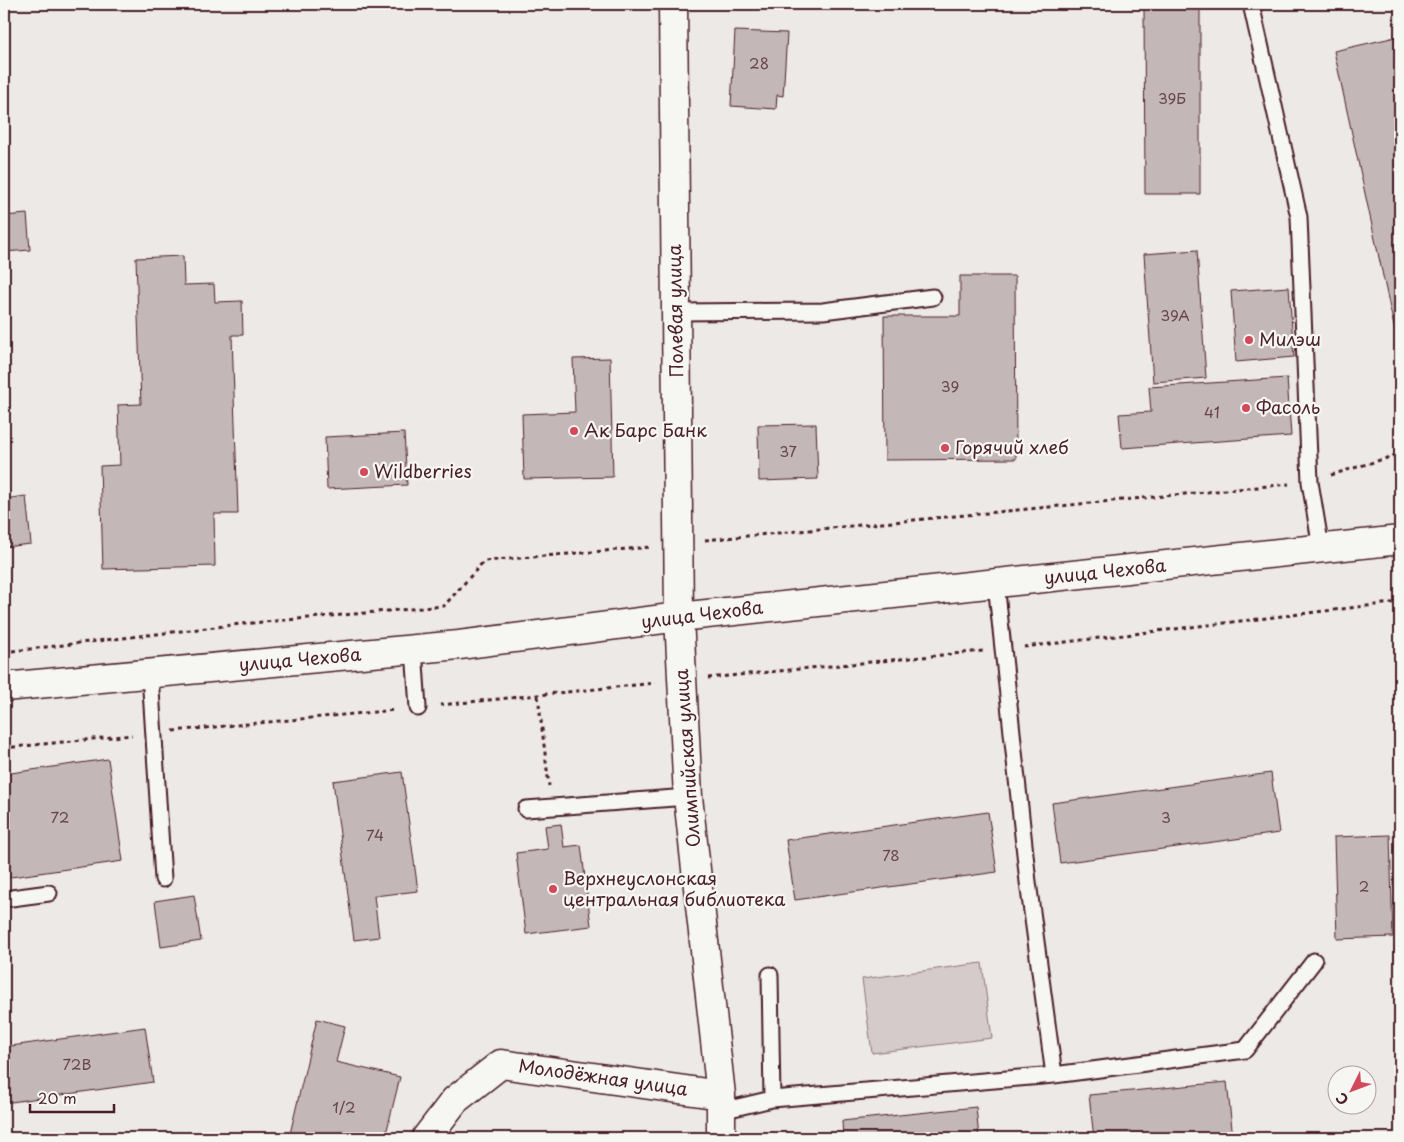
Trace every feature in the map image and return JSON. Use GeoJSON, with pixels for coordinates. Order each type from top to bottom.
{"type":"FeatureCollection","features":[{"type":"Feature","properties":{"kind":"street","name":"Полевая улица"},"geometry":{"type":"LineString","coordinates":[[673,4],[679,617]]}},
{"type":"Feature","properties":{"kind":"street","name":"улица Чехова"},"geometry":{"type":"LineString","coordinates":[[4,687],[414,650],[679,617],[1400,540]]}},
{"type":"Feature","properties":{"kind":"street","name":"Олимпийская улица"},"geometry":{"type":"LineString","coordinates":[[679,617],[688,796],[721,1103],[720,1138]]}},
{"type":"Feature","properties":{"kind":"street","name":"Молодёжная улица"},"geometry":{"type":"LineString","coordinates":[[426,1138],[455,1100],[501,1064],[721,1103]]}},
{"type":"Feature","properties":{"kind":"lane"},"geometry":{"type":"LineString","coordinates":[[1251,4],[1299,217],[1310,482],[1321,548]]}},
{"type":"Feature","properties":{"kind":"lane"},"geometry":{"type":"LineString","coordinates":[[676,312],[823,311],[933,297]]}},
{"type":"Feature","properties":{"kind":"lane"},"geometry":{"type":"LineString","coordinates":[[996,583],[1028,882],[1054,1075]]}},
{"type":"Feature","properties":{"kind":"lane"},"geometry":{"type":"LineString","coordinates":[[414,650],[418,708]]}},
{"type":"Feature","properties":{"kind":"lane"},"geometry":{"type":"LineString","coordinates":[[150,674],[163,879]]}},
{"type":"Feature","properties":{"kind":"lane"},"geometry":{"type":"LineString","coordinates":[[526,809],[688,796]]}},
{"type":"Feature","properties":{"kind":"lane"},"geometry":{"type":"LineString","coordinates":[[4,899],[48,892]]}},
{"type":"Feature","properties":{"kind":"lane"},"geometry":{"type":"LineString","coordinates":[[721,1103],[1054,1075],[1244,1050],[1314,961]]}},
{"type":"Feature","properties":{"kind":"lane"},"geometry":{"type":"LineString","coordinates":[[770,975],[772,1099]]}},
{"type":"Feature","properties":{"kind":"path"},"geometry":{"type":"LineString","coordinates":[[538,696],[552,807]]}},
{"type":"Feature","properties":{"kind":"shaded area"},"geometry":{"type":"Polygon","coordinates":[[[982,963],[992,1038],[872,1053],[862,979],[982,963]]]}},
{"type":"Feature","properties":{"kind":"building"},"geometry":{"type":"Polygon","coordinates":[[[1144,4],[1200,4],[1200,194],[1145,194],[1144,4]]]}},
{"type":"Feature","properties":{"kind":"building"},"geometry":{"type":"Polygon","coordinates":[[[735,31],[787,33],[783,96],[777,95],[776,109],[731,106],[735,31]]]}},
{"type":"Feature","properties":{"kind":"building"},"geometry":{"type":"Polygon","coordinates":[[[1400,36],[1400,354],[1334,51],[1400,36]]]}},
{"type":"Feature","properties":{"kind":"building"},"geometry":{"type":"Polygon","coordinates":[[[27,214],[30,250],[4,252],[4,216],[27,214]]]}},
{"type":"Feature","properties":{"kind":"building"},"geometry":{"type":"Polygon","coordinates":[[[1197,250],[1206,378],[1153,382],[1144,254],[1197,250]]]}},
{"type":"Feature","properties":{"kind":"building"},"geometry":{"type":"Polygon","coordinates":[[[183,256],[184,285],[214,284],[215,302],[242,301],[243,335],[232,335],[238,514],[214,514],[215,566],[103,569],[100,466],[120,465],[118,405],[141,404],[136,258],[183,256]]]}},
{"type":"Feature","properties":{"kind":"building"},"geometry":{"type":"Polygon","coordinates":[[[960,276],[1015,276],[1016,459],[885,460],[884,316],[960,316],[960,276]]]}},
{"type":"Feature","properties":{"kind":"building"},"geometry":{"type":"Polygon","coordinates":[[[1289,287],[1294,357],[1236,362],[1231,291],[1289,287]]]}},
{"type":"Feature","properties":{"kind":"building"},"geometry":{"type":"Polygon","coordinates":[[[610,358],[613,477],[524,479],[522,414],[575,412],[573,359],[610,358]]]}},
{"type":"Feature","properties":{"kind":"building"},"geometry":{"type":"Polygon","coordinates":[[[1287,378],[1291,436],[1122,448],[1119,414],[1151,412],[1149,387],[1287,378]]]}},
{"type":"Feature","properties":{"kind":"building"},"geometry":{"type":"Polygon","coordinates":[[[816,424],[818,479],[759,481],[758,425],[816,424]]]}},
{"type":"Feature","properties":{"kind":"building"},"geometry":{"type":"Polygon","coordinates":[[[404,433],[407,485],[327,489],[325,437],[404,433]]]}},
{"type":"Feature","properties":{"kind":"building"},"geometry":{"type":"Polygon","coordinates":[[[26,496],[31,544],[4,547],[4,499],[26,496]]]}},
{"type":"Feature","properties":{"kind":"building"},"geometry":{"type":"Polygon","coordinates":[[[108,759],[123,861],[4,878],[4,774],[108,759]]]}},
{"type":"Feature","properties":{"kind":"building"},"geometry":{"type":"Polygon","coordinates":[[[402,772],[418,891],[374,896],[379,937],[354,940],[333,781],[402,772]]]}},
{"type":"Feature","properties":{"kind":"building"},"geometry":{"type":"Polygon","coordinates":[[[1271,773],[1279,833],[1060,863],[1052,803],[1271,773]]]}},
{"type":"Feature","properties":{"kind":"building"},"geometry":{"type":"Polygon","coordinates":[[[988,812],[997,872],[795,900],[786,840],[988,812]]]}},
{"type":"Feature","properties":{"kind":"building","name":"Верхнеуслонская центральная библиотека"},"geometry":{"type":"Polygon","coordinates":[[[561,824],[564,847],[581,845],[591,926],[526,934],[516,853],[548,849],[545,826],[561,824]]]}},
{"type":"Feature","properties":{"kind":"building"},"geometry":{"type":"Polygon","coordinates":[[[1390,835],[1393,937],[1337,939],[1334,837],[1390,835]]]}},
{"type":"Feature","properties":{"kind":"building"},"geometry":{"type":"Polygon","coordinates":[[[194,895],[201,941],[161,947],[155,901],[194,895]]]}},
{"type":"Feature","properties":{"kind":"building"},"geometry":{"type":"Polygon","coordinates":[[[317,1019],[345,1026],[336,1062],[400,1077],[385,1138],[289,1138],[317,1019]]]}},
{"type":"Feature","properties":{"kind":"building"},"geometry":{"type":"Polygon","coordinates":[[[145,1027],[153,1082],[4,1103],[4,1047],[145,1027]]]}},
{"type":"Feature","properties":{"kind":"building"},"geometry":{"type":"Polygon","coordinates":[[[1227,1082],[1233,1138],[1094,1138],[1089,1095],[1227,1082]]]}},
{"type":"Feature","properties":{"kind":"building"},"geometry":{"type":"Polygon","coordinates":[[[976,1107],[979,1138],[843,1138],[842,1121],[976,1107]]]}},
{"type":"Feature","properties":{"kind":"place","name":"Милэш"},"geometry":{"type":"Point","coordinates":[1249,340]}},
{"type":"Feature","properties":{"kind":"place","name":"Фасоль"},"geometry":{"type":"Point","coordinates":[1246,408]}},
{"type":"Feature","properties":{"kind":"place","name":"Ак Барс Банк"},"geometry":{"type":"Point","coordinates":[574,431]}},
{"type":"Feature","properties":{"kind":"place","name":"Горячий хлеб"},"geometry":{"type":"Point","coordinates":[945,448]}},
{"type":"Feature","properties":{"kind":"place","name":"Wildberries"},"geometry":{"type":"Point","coordinates":[364,472]}},
{"type":"Feature","properties":{"kind":"place","name":"Верхнеуслонская центральная библиотека"},"geometry":{"type":"Point","coordinates":[553,889]}}]}
